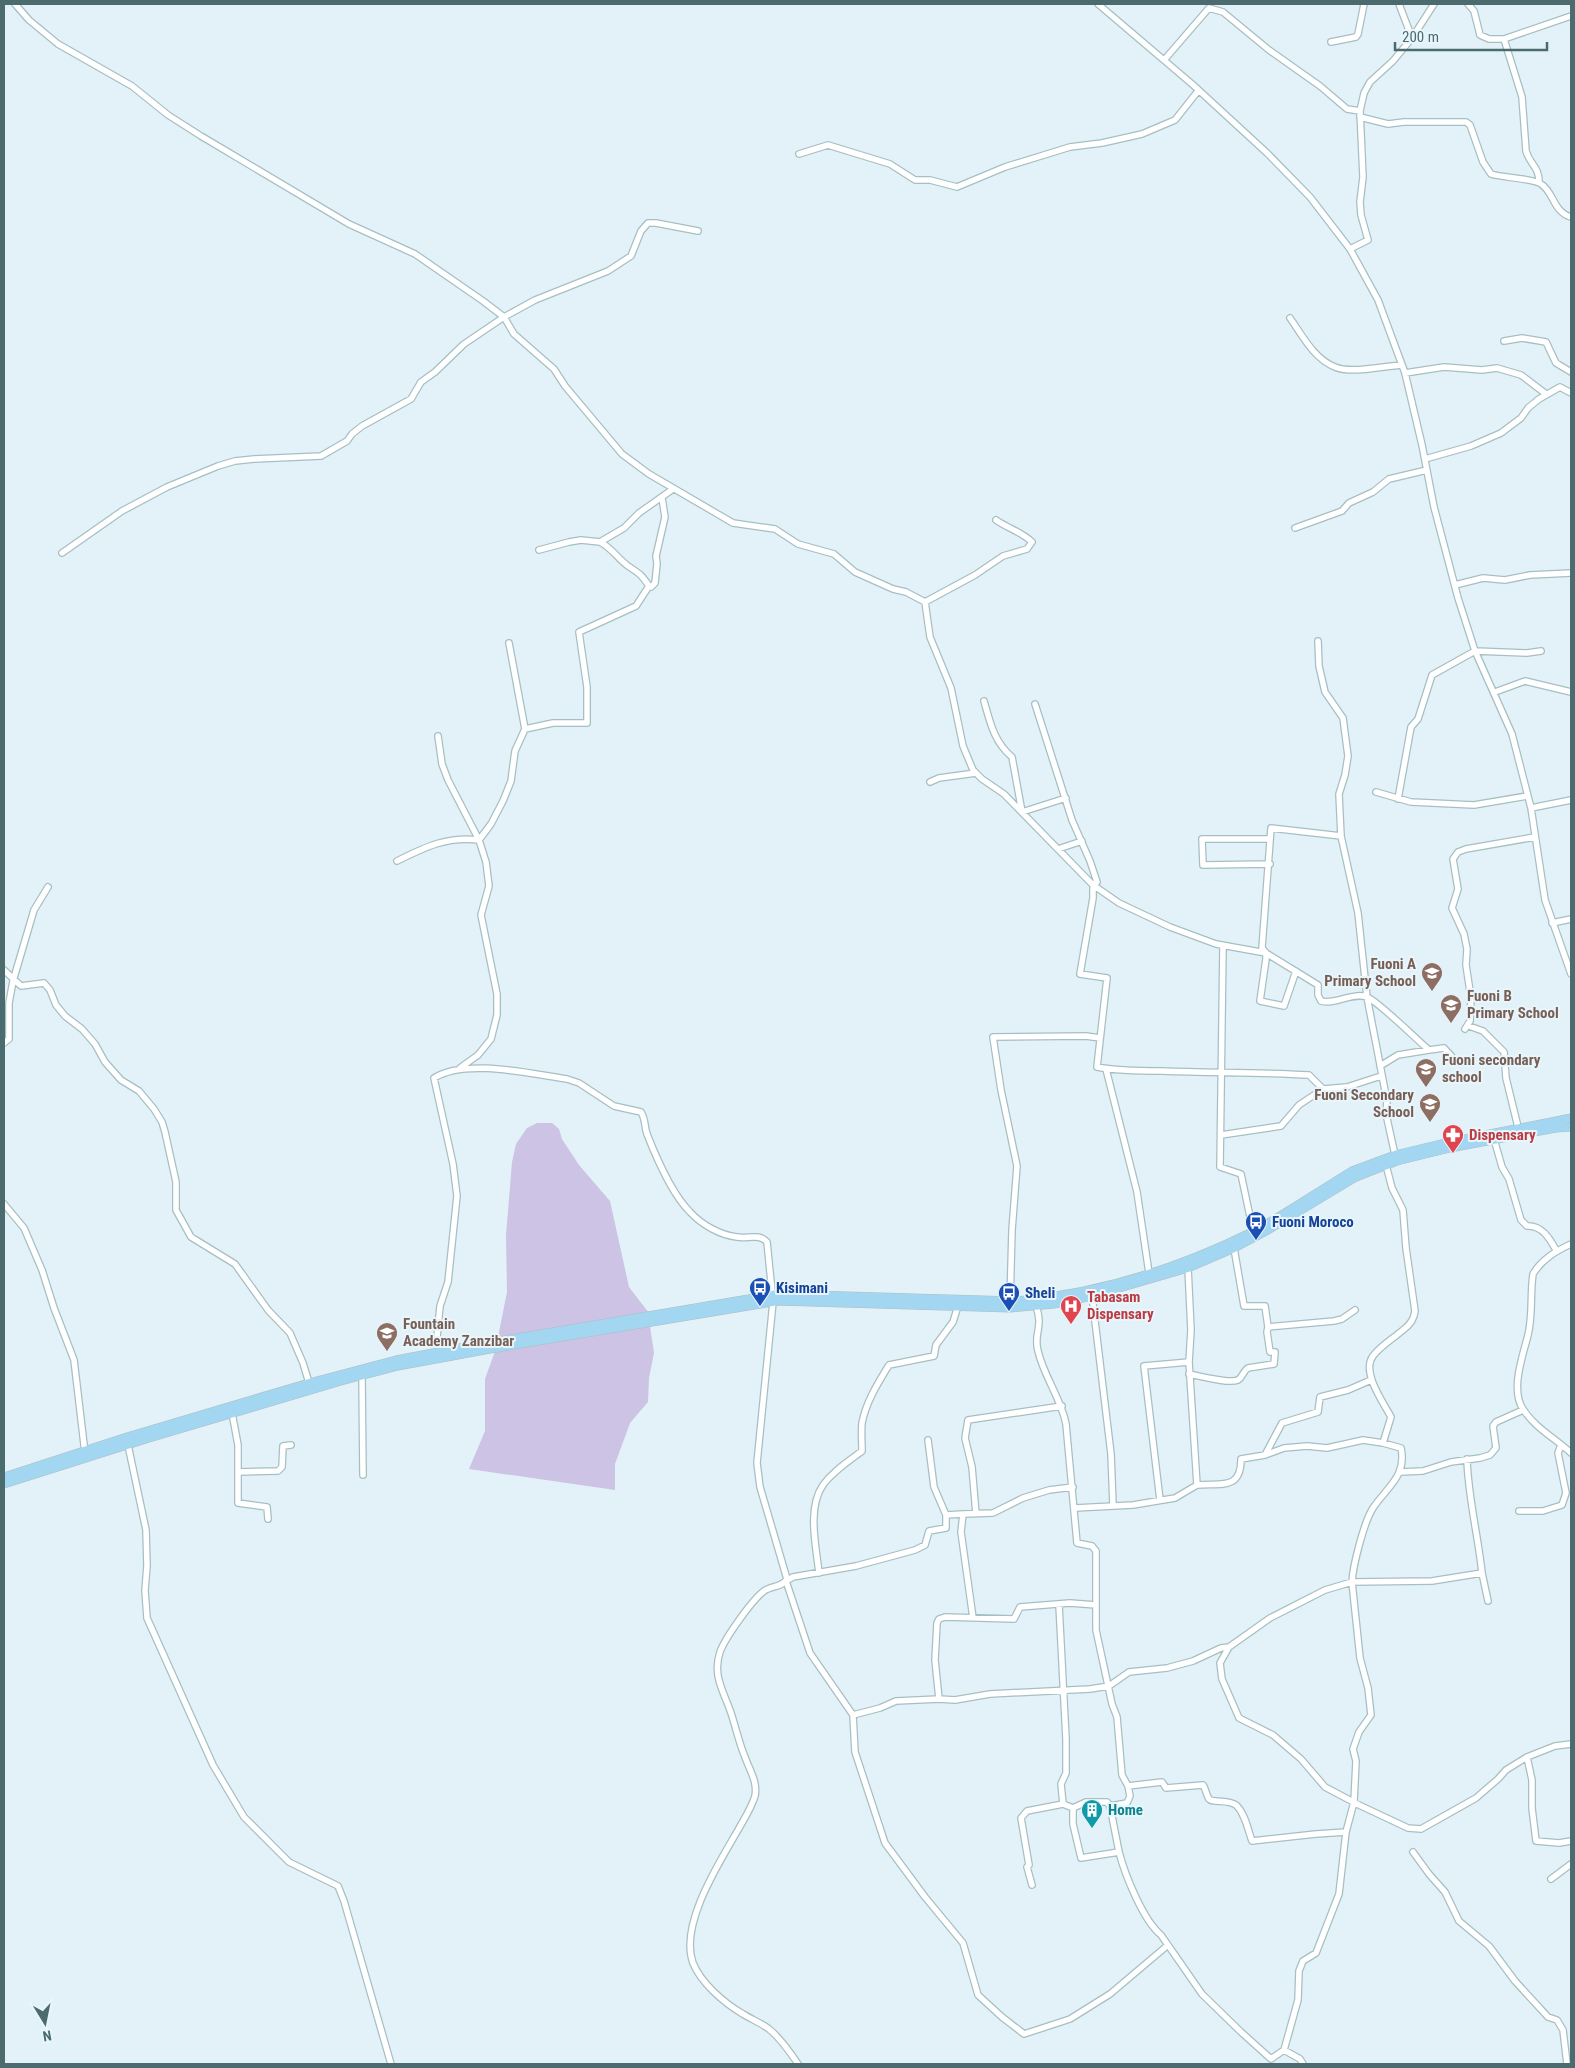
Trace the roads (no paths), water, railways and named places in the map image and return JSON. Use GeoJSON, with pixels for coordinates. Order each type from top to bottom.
{"type":"FeatureCollection","features":[{"type":"Feature","properties":{"kind":"main road"},"geometry":{"type":"LineString","coordinates":[[1555,1121],[1571,1112]]}},
{"type":"Feature","properties":{"kind":"main road"},"geometry":{"type":"LineString","coordinates":[[773,1298],[958,1306],[1010,1304],[1091,1289],[1186,1261],[1253,1231],[1352,1171],[1395,1155],[1518,1127],[1571,1118]]}},
{"type":"Feature","properties":{"kind":"main road"},"geometry":{"type":"LineString","coordinates":[[4,1484],[85,1454],[128,1445],[232,1413],[398,1366],[489,1346],[651,1318],[773,1298],[820,1294],[1036,1306],[1092,1296],[1188,1268],[1234,1248],[1268,1230],[1356,1177],[1386,1165],[1494,1139],[1571,1127]]}},
{"type":"Feature","properties":{"kind":"main road"},"geometry":{"type":"LineString","coordinates":[[4,1477],[85,1454],[309,1383],[396,1360],[442,1351],[489,1346]]}},
{"type":"Feature","properties":{"kind":"street"},"geometry":{"type":"LineString","coordinates":[[15,4],[29,20],[58,44],[132,86],[168,115],[200,136],[349,224],[415,254],[504,317],[514,334],[554,369],[565,386],[622,454],[673,489],[733,523],[775,529],[798,544],[834,554],[854,572],[893,589],[906,592],[924,602]]}},
{"type":"Feature","properties":{"kind":"street"},"geometry":{"type":"LineString","coordinates":[[1098,4],[1165,59],[1267,153],[1310,197],[1350,248],[1378,300],[1405,372],[1447,562],[1475,651],[1512,734],[1531,808],[1545,900],[1571,974]]}},
{"type":"Feature","properties":{"kind":"street"},"geometry":{"type":"LineString","coordinates":[[1331,42],[1356,38],[1364,4]]}},
{"type":"Feature","properties":{"kind":"street"},"geometry":{"type":"LineString","coordinates":[[1399,4],[1412,38]]}},
{"type":"Feature","properties":{"kind":"street"},"geometry":{"type":"LineString","coordinates":[[1350,248],[1368,240],[1361,215],[1360,202],[1363,177],[1360,114],[1364,93],[1370,82],[1393,61],[1412,38],[1434,4]]}},
{"type":"Feature","properties":{"kind":"street"},"geometry":{"type":"LineString","coordinates":[[1468,4],[1474,11],[1480,35],[1489,39],[1504,39],[1571,16]]}},
{"type":"Feature","properties":{"kind":"street"},"geometry":{"type":"LineString","coordinates":[[1165,59],[1209,8],[1223,12],[1269,50],[1320,86],[1347,109],[1388,124],[1404,122],[1466,122],[1470,124],[1477,147],[1491,174],[1539,182],[1546,188],[1554,204],[1565,216],[1571,217]]}},
{"type":"Feature","properties":{"kind":"street"},"geometry":{"type":"LineString","coordinates":[[1504,39],[1522,97],[1526,151],[1528,157],[1539,171],[1539,182]]}},
{"type":"Feature","properties":{"kind":"street"},"geometry":{"type":"LineString","coordinates":[[799,154],[828,144],[890,164],[915,180],[930,180],[956,187],[1005,167],[1070,147],[1102,143],[1142,134],[1175,120],[1198,91]]}},
{"type":"Feature","properties":{"kind":"street"},"geometry":{"type":"LineString","coordinates":[[62,553],[122,511],[167,487],[218,466],[235,461],[254,459],[321,456],[348,441],[352,434],[362,426],[411,399],[421,382],[435,372],[464,344],[504,317],[535,300],[621,264],[631,256],[641,231],[648,223],[698,231]]}},
{"type":"Feature","properties":{"kind":"street"},"geometry":{"type":"LineString","coordinates":[[1290,318],[1313,350],[1335,367],[1348,370],[1402,365]]}},
{"type":"Feature","properties":{"kind":"street"},"geometry":{"type":"LineString","coordinates":[[1504,341],[1522,338],[1546,342],[1556,363],[1571,372]]}},
{"type":"Feature","properties":{"kind":"street"},"geometry":{"type":"LineString","coordinates":[[1405,372],[1444,367],[1482,370],[1497,368],[1521,375],[1546,394]]}},
{"type":"Feature","properties":{"kind":"street"},"geometry":{"type":"LineString","coordinates":[[1425,460],[1471,446],[1501,432],[1546,394],[1560,387],[1571,393]]}},
{"type":"Feature","properties":{"kind":"street"},"geometry":{"type":"LineString","coordinates":[[1295,528],[1342,511],[1349,503],[1374,492],[1389,479],[1427,470]]}},
{"type":"Feature","properties":{"kind":"street"},"geometry":{"type":"LineString","coordinates":[[600,542],[624,528],[639,513],[673,489]]}},
{"type":"Feature","properties":{"kind":"street"},"geometry":{"type":"LineString","coordinates":[[525,729],[553,723],[587,723],[587,687],[579,632],[596,626],[636,606],[649,586],[651,587],[655,583],[658,564],[656,556],[665,517],[662,498]]}},
{"type":"Feature","properties":{"kind":"street"},"geometry":{"type":"LineString","coordinates":[[924,602],[975,575],[1003,556],[1027,549],[1032,542],[1026,536],[996,520]]}},
{"type":"Feature","properties":{"kind":"street"},"geometry":{"type":"LineString","coordinates":[[539,550],[581,540],[600,542],[609,547],[628,566],[639,572],[649,586]]}},
{"type":"Feature","properties":{"kind":"street"},"geometry":{"type":"LineString","coordinates":[[1455,585],[1483,578],[1505,580],[1530,575],[1571,573]]}},
{"type":"Feature","properties":{"kind":"street"},"geometry":{"type":"LineString","coordinates":[[924,602],[930,637],[951,688],[963,746],[976,773],[1004,794],[1093,884],[1119,903],[1170,928],[1223,946],[1266,953]]}},
{"type":"Feature","properties":{"kind":"street"},"geometry":{"type":"LineString","coordinates":[[1318,641],[1319,666],[1325,692],[1344,718],[1348,756],[1339,794],[1341,836],[1358,913],[1367,997],[1387,1101],[1386,1114],[1395,1155]]}},
{"type":"Feature","properties":{"kind":"street"},"geometry":{"type":"LineString","coordinates":[[479,840],[491,824],[503,802],[511,780],[515,751],[525,729],[509,643]]}},
{"type":"Feature","properties":{"kind":"street"},"geometry":{"type":"LineString","coordinates":[[1398,799],[1411,728],[1418,719],[1432,676],[1475,651],[1542,651]]}},
{"type":"Feature","properties":{"kind":"street"},"geometry":{"type":"LineString","coordinates":[[1494,692],[1525,681],[1571,692]]}},
{"type":"Feature","properties":{"kind":"street"},"geometry":{"type":"LineString","coordinates":[[984,701],[993,730],[1003,749],[1012,757],[1022,812]]}},
{"type":"Feature","properties":{"kind":"street"},"geometry":{"type":"LineString","coordinates":[[1035,704],[1072,820],[1097,882],[1093,884],[1093,898],[1080,974],[1107,978],[1096,1067],[1106,1069],[1220,1073],[1267,1072],[1309,1075],[1323,1089]]}},
{"type":"Feature","properties":{"kind":"street"},"geometry":{"type":"LineString","coordinates":[[438,736],[442,764],[448,780],[479,840],[486,862],[488,886],[481,915],[497,994],[498,1015],[491,1039],[478,1055],[460,1068]]}},
{"type":"Feature","properties":{"kind":"street"},"geometry":{"type":"LineString","coordinates":[[930,782],[939,778],[976,773]]}},
{"type":"Feature","properties":{"kind":"street"},"geometry":{"type":"LineString","coordinates":[[1376,792],[1411,802],[1474,805],[1527,796]]}},
{"type":"Feature","properties":{"kind":"street"},"geometry":{"type":"LineString","coordinates":[[1022,812],[1066,798]]}},
{"type":"Feature","properties":{"kind":"street"},"geometry":{"type":"LineString","coordinates":[[1531,808],[1571,800]]}},
{"type":"Feature","properties":{"kind":"street"},"geometry":{"type":"LineString","coordinates":[[1341,836],[1271,828],[1270,864],[1262,948],[1266,953],[1318,985],[1318,995],[1321,1001],[1327,1003],[1344,997],[1367,997],[1429,1050]]}},
{"type":"Feature","properties":{"kind":"street"},"geometry":{"type":"LineString","coordinates":[[1518,1127],[1506,1078],[1504,1052],[1483,1031],[1467,1027],[1470,1021],[1471,998],[1466,966],[1467,949],[1464,934],[1452,908],[1458,889],[1453,858],[1458,852],[1466,849],[1535,837]]}},
{"type":"Feature","properties":{"kind":"street"},"geometry":{"type":"LineString","coordinates":[[397,860],[428,845],[463,838],[479,840]]}},
{"type":"Feature","properties":{"kind":"street"},"geometry":{"type":"LineString","coordinates":[[1270,839],[1202,839],[1203,864],[1270,864]]}},
{"type":"Feature","properties":{"kind":"street"},"geometry":{"type":"LineString","coordinates":[[1058,849],[1082,841]]}},
{"type":"Feature","properties":{"kind":"street"},"geometry":{"type":"LineString","coordinates":[[4,1043],[9,1039],[9,1003],[13,981],[34,910],[48,888]]}},
{"type":"Feature","properties":{"kind":"street"},"geometry":{"type":"LineString","coordinates":[[1552,923],[1571,919]]}},
{"type":"Feature","properties":{"kind":"street"},"geometry":{"type":"LineString","coordinates":[[1223,946],[1220,1167],[1241,1174],[1253,1231]]}},
{"type":"Feature","properties":{"kind":"street"},"geometry":{"type":"LineString","coordinates":[[1266,953],[1260,1001],[1284,1006],[1296,971]]}},
{"type":"Feature","properties":{"kind":"street"},"geometry":{"type":"LineString","coordinates":[[4,970],[13,981],[21,986],[44,983],[50,990],[56,1004],[95,1044],[105,1062],[121,1080],[139,1091],[154,1109],[162,1122],[176,1182],[176,1210],[191,1237],[235,1264],[268,1310],[290,1333],[309,1383]]}},
{"type":"Feature","properties":{"kind":"street"},"geometry":{"type":"LineString","coordinates":[[1010,1304],[1012,1230],[1017,1166],[1001,1090],[993,1037],[1086,1036],[1100,1038]]}},
{"type":"Feature","properties":{"kind":"street"},"geometry":{"type":"LineString","coordinates":[[1380,1066],[1398,1055],[1444,1048],[1456,1060]]}},
{"type":"Feature","properties":{"kind":"street"},"geometry":{"type":"LineString","coordinates":[[442,1351],[437,1337],[440,1306],[448,1282],[457,1196],[453,1164],[434,1078],[460,1068],[480,1068],[567,1079],[579,1083],[614,1106],[642,1112],[646,1121],[645,1127],[660,1164],[689,1212],[705,1225],[720,1232],[737,1237],[759,1237],[765,1239],[773,1298],[757,1463],[760,1487],[786,1581],[810,1653],[853,1715],[855,1752],[885,1843],[964,1943],[978,1995],[1024,2034],[1070,2019],[1110,1994],[1168,1945]]}},
{"type":"Feature","properties":{"kind":"street"},"geometry":{"type":"LineString","coordinates":[[1106,1069],[1136,1192],[1149,1273]]}},
{"type":"Feature","properties":{"kind":"street"},"geometry":{"type":"LineString","coordinates":[[1221,1134],[1281,1126],[1299,1105],[1323,1089],[1347,1087],[1382,1076]]}},
{"type":"Feature","properties":{"kind":"street"},"geometry":{"type":"LineString","coordinates":[[1494,1139],[1502,1167],[1509,1178],[1521,1220],[1528,1226],[1534,1226],[1543,1232],[1556,1250]]}},
{"type":"Feature","properties":{"kind":"street"},"geometry":{"type":"LineString","coordinates":[[1383,1443],[1391,1417],[1372,1380],[1369,1366],[1373,1355],[1409,1325],[1414,1318],[1415,1311],[1406,1248],[1403,1210],[1392,1188],[1386,1165]]}},
{"type":"Feature","properties":{"kind":"street"},"geometry":{"type":"LineString","coordinates":[[4,1204],[24,1228],[42,1270],[74,1360],[85,1454]]}},
{"type":"Feature","properties":{"kind":"street"},"geometry":{"type":"LineString","coordinates":[[1571,1244],[1556,1250],[1538,1266],[1533,1274],[1528,1334],[1523,1351],[1518,1392],[1518,1400],[1523,1410],[1571,1453]]}},
{"type":"Feature","properties":{"kind":"street"},"geometry":{"type":"LineString","coordinates":[[1190,1374],[1234,1381],[1241,1378],[1244,1371],[1248,1368],[1274,1364],[1275,1352],[1270,1352],[1265,1306],[1244,1306],[1234,1248]]}},
{"type":"Feature","properties":{"kind":"street"},"geometry":{"type":"LineString","coordinates":[[1188,1268],[1191,1330],[1189,1362],[1197,1485]]}},
{"type":"Feature","properties":{"kind":"street"},"geometry":{"type":"LineString","coordinates":[[1092,1296],[1111,1454],[1114,1505]]}},
{"type":"Feature","properties":{"kind":"street"},"geometry":{"type":"LineString","coordinates":[[818,1573],[815,1534],[816,1498],[824,1484],[862,1451],[862,1423],[866,1408],[874,1390],[890,1366],[934,1356],[936,1346],[952,1322],[958,1306]]}},
{"type":"Feature","properties":{"kind":"street"},"geometry":{"type":"LineString","coordinates":[[1036,1306],[1040,1318],[1040,1331],[1036,1340],[1038,1350],[1041,1361],[1062,1406],[1066,1424],[1077,1543],[1092,1546],[1096,1551],[1096,1630],[1112,1704],[1117,1717],[1122,1775],[1128,1786],[1130,1796],[1127,1803],[1110,1806]]}},
{"type":"Feature","properties":{"kind":"street"},"geometry":{"type":"LineString","coordinates":[[1268,1327],[1334,1321],[1342,1319],[1355,1310]]}},
{"type":"Feature","properties":{"kind":"street"},"geometry":{"type":"LineString","coordinates":[[1160,1500],[1144,1366],[1189,1362]]}},
{"type":"Feature","properties":{"kind":"street"},"geometry":{"type":"LineString","coordinates":[[362,1376],[363,1475]]}},
{"type":"Feature","properties":{"kind":"street"},"geometry":{"type":"LineString","coordinates":[[1265,1455],[1282,1423],[1318,1412],[1320,1397],[1348,1390],[1372,1380]]}},
{"type":"Feature","properties":{"kind":"street"},"geometry":{"type":"LineString","coordinates":[[976,1514],[972,1467],[965,1438],[968,1420],[1062,1406]]}},
{"type":"Feature","properties":{"kind":"street"},"geometry":{"type":"LineString","coordinates":[[1400,1472],[1423,1471],[1451,1462],[1480,1458],[1494,1452],[1496,1448],[1493,1426],[1496,1422],[1523,1410]]}},
{"type":"Feature","properties":{"kind":"street"},"geometry":{"type":"LineString","coordinates":[[232,1413],[238,1445],[238,1502],[267,1507],[268,1519]]}},
{"type":"Feature","properties":{"kind":"street"},"geometry":{"type":"LineString","coordinates":[[798,2064],[776,2036],[768,2029],[741,2014],[711,1988],[694,1965],[689,1946],[690,1934],[697,1911],[714,1874],[748,1813],[755,1794],[754,1779],[730,1710],[720,1688],[716,1670],[728,1636],[765,1590],[783,1584],[792,1577],[881,1561],[921,1548],[927,1541],[929,1531],[946,1528],[946,1515],[934,1488],[928,1440]]}},
{"type":"Feature","properties":{"kind":"street"},"geometry":{"type":"LineString","coordinates":[[1032,1885],[1027,1867],[1029,1865],[1027,1846],[1021,1818],[1027,1811],[1063,1804],[1073,1808],[1086,1802],[1107,1802],[1110,1806],[1118,1852],[1154,1929],[1161,1935],[1202,1994],[1271,2062],[1284,2050],[1298,2000],[1299,1971],[1303,1961],[1316,1953],[1339,1894],[1346,1832],[1354,1802],[1356,1761],[1353,1749],[1359,1732],[1371,1715],[1368,1688],[1360,1658],[1352,1582],[1356,1554],[1373,1508],[1389,1490],[1400,1472],[1403,1455],[1401,1448],[1363,1440],[1327,1448],[1307,1446],[1284,1448],[1265,1455],[1241,1458],[1241,1470],[1235,1480],[1229,1483],[1197,1485],[1175,1498],[1133,1505],[1074,1508]]}},
{"type":"Feature","properties":{"kind":"street"},"geometry":{"type":"LineString","coordinates":[[128,1445],[146,1530],[147,1566],[145,1590],[147,1618],[214,1765],[244,1817],[289,1862],[338,1886],[391,2064]]}},
{"type":"Feature","properties":{"kind":"street"},"geometry":{"type":"LineString","coordinates":[[238,1472],[278,1471],[282,1467],[283,1446],[291,1445]]}},
{"type":"Feature","properties":{"kind":"street"},"geometry":{"type":"LineString","coordinates":[[1519,1511],[1543,1511],[1562,1505],[1566,1493],[1558,1453],[1561,1445]]}},
{"type":"Feature","properties":{"kind":"street"},"geometry":{"type":"LineString","coordinates":[[1467,1459],[1468,1482],[1488,1600]]}},
{"type":"Feature","properties":{"kind":"street"},"geometry":{"type":"LineString","coordinates":[[946,1515],[993,1512],[1023,1498],[1048,1490],[1073,1487]]}},
{"type":"Feature","properties":{"kind":"street"},"geometry":{"type":"LineString","coordinates":[[963,1514],[961,1532],[973,1618]]}},
{"type":"Feature","properties":{"kind":"street"},"geometry":{"type":"LineString","coordinates":[[1482,1573],[1432,1581],[1352,1582],[1325,1590],[1270,1618],[1229,1647],[1220,1663],[1222,1680],[1239,1718],[1272,1735],[1301,1759],[1324,1787],[1408,1828],[1421,1829],[1476,1798],[1506,1770],[1527,1757],[1555,1746],[1571,1744]]}},
{"type":"Feature","properties":{"kind":"street"},"geometry":{"type":"LineString","coordinates":[[939,1699],[935,1660],[938,1620],[942,1618],[1014,1619],[1020,1607],[1070,1604],[1096,1605]]}},
{"type":"Feature","properties":{"kind":"street"},"geometry":{"type":"LineString","coordinates":[[1059,1605],[1062,1633],[1066,1739],[1066,1773],[1061,1784],[1063,1804]]}},
{"type":"Feature","properties":{"kind":"street"},"geometry":{"type":"LineString","coordinates":[[853,1715],[896,1702],[939,1699],[955,1700],[990,1694],[1090,1689],[1109,1686],[1129,1672],[1167,1668],[1194,1661],[1221,1648],[1229,1647]]}},
{"type":"Feature","properties":{"kind":"street"},"geometry":{"type":"LineString","coordinates":[[1527,1757],[1532,1780],[1532,1823],[1536,1841],[1559,1843],[1571,1841]]}},
{"type":"Feature","properties":{"kind":"street"},"geometry":{"type":"LineString","coordinates":[[1128,1786],[1162,1782],[1166,1788],[1203,1785],[1212,1802],[1223,1800],[1238,1806],[1252,1841],[1346,1832]]}},
{"type":"Feature","properties":{"kind":"street"},"geometry":{"type":"LineString","coordinates":[[1073,1808],[1073,1824],[1081,1858],[1118,1852]]}},
{"type":"Feature","properties":{"kind":"street"},"geometry":{"type":"LineString","coordinates":[[1414,1852],[1429,1874],[1445,1892],[1459,1921],[1489,1946],[1515,1981],[1548,2016],[1557,2020],[1563,2030],[1567,2064]]}},
{"type":"Feature","properties":{"kind":"street"},"geometry":{"type":"LineString","coordinates":[[1551,1879],[1571,1864]]}},
{"type":"Feature","properties":{"kind":"street"},"geometry":{"type":"LineString","coordinates":[[1284,2050],[1300,2059],[1303,2064]]}},
{"type":"Feature","properties":{"kind":"place","name":"Fuoni A Primary School"},"geometry":{"type":"Point","coordinates":[1432,992]}},
{"type":"Feature","properties":{"kind":"place","name":"Fuoni B Primary School"},"geometry":{"type":"Point","coordinates":[1451,1024]}},
{"type":"Feature","properties":{"kind":"place","name":"Fuoni secondary school"},"geometry":{"type":"Point","coordinates":[1426,1088]}},
{"type":"Feature","properties":{"kind":"place","name":"Fuoni Secondary School"},"geometry":{"type":"Point","coordinates":[1430,1123]}},
{"type":"Feature","properties":{"kind":"place","name":"Dispensary"},"geometry":{"type":"Point","coordinates":[1453,1154]}},
{"type":"Feature","properties":{"kind":"place","name":"Fuoni Moroco"},"geometry":{"type":"Point","coordinates":[1256,1241]}},
{"type":"Feature","properties":{"kind":"place","name":"Kisimani"},"geometry":{"type":"Point","coordinates":[760,1307]}},
{"type":"Feature","properties":{"kind":"place","name":"Sheli"},"geometry":{"type":"Point","coordinates":[1009,1312]}},
{"type":"Feature","properties":{"kind":"place","name":"Tabasam Dispensary"},"geometry":{"type":"Point","coordinates":[1071,1325]}},
{"type":"Feature","properties":{"kind":"place","name":"Fountain Academy Zanzibar"},"geometry":{"type":"Point","coordinates":[387,1352]}},
{"type":"Feature","properties":{"kind":"place","name":"Home"},"geometry":{"type":"Point","coordinates":[1092,1829]}}]}
